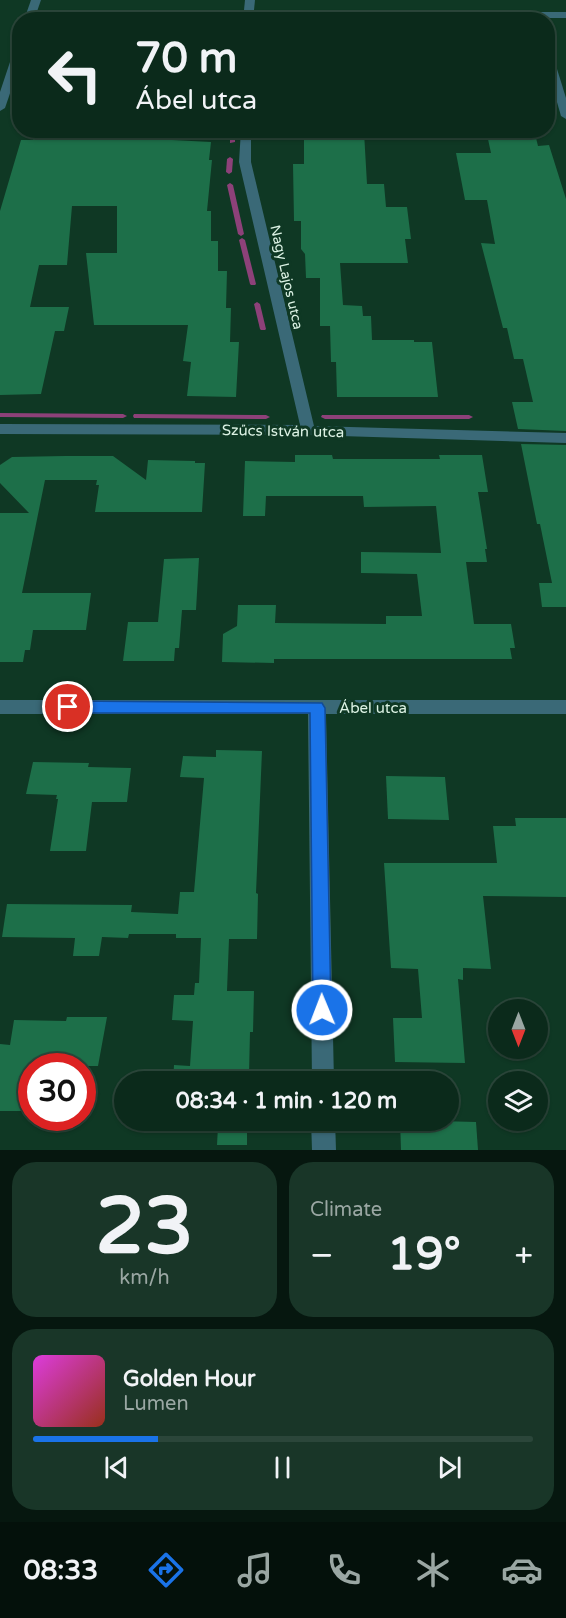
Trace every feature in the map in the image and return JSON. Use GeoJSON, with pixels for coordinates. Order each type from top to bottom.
{"type":"FeatureCollection","features":[{"type":"Feature","properties":{"kind":"street"},"geometry":{"type":"LineString","coordinates":[[0,108],[12,69]]}},
{"type":"Feature","properties":{"kind":"street"},"geometry":{"type":"LineString","coordinates":[[555,80],[566,116]]}},
{"type":"Feature","properties":{"kind":"street"},"geometry":{"type":"LineString","coordinates":[[555,97],[560,97]]}},
{"type":"Feature","properties":{"kind":"street","name":"Nagy Lajos utca"},"geometry":{"type":"LineString","coordinates":[[246,138],[245,162],[308,430]]}},
{"type":"Feature","properties":{"kind":"street","name":"Szűcs István utca"},"geometry":{"type":"LineString","coordinates":[[0,429],[308,430],[566,438]]}},
{"type":"Feature","properties":{"kind":"street","name":"Ábel utca"},"geometry":{"type":"LineString","coordinates":[[0,707],[566,707]]}},
{"type":"Feature","properties":{"kind":"street"},"geometry":{"type":"LineString","coordinates":[[317,708],[323,1071]]}},
{"type":"Feature","properties":{"kind":"street"},"geometry":{"type":"LineString","coordinates":[[323,1131],[324,1150]]}},
{"type":"Feature","properties":{"kind":"building"},"geometry":{"type":"Polygon","coordinates":[[[34,138],[153,138],[211,142],[209,160],[212,160],[207,211],[211,211],[211,241],[218,241],[218,271],[227,271],[226,308],[231,308],[230,342],[239,342],[236,397],[187,396],[191,362],[183,361],[188,325],[94,325],[86,253],[117,253],[117,206],[72,206],[67,265],[39,265],[30,307],[69,307],[64,331],[55,331],[41,394],[0,395],[0,211],[21,140],[33,140],[34,138]]]}},
{"type":"Feature","properties":{"kind":"building"},"geometry":{"type":"Polygon","coordinates":[[[304,138],[364,138],[367,184],[384,184],[386,207],[407,207],[411,239],[405,239],[408,263],[340,263],[343,305],[362,306],[363,316],[371,316],[372,340],[432,342],[438,397],[337,397],[336,362],[331,362],[330,326],[320,326],[320,278],[306,278],[305,254],[301,249],[301,221],[294,221],[293,164],[304,164],[304,138]]]}},
{"type":"Feature","properties":{"kind":"building"},"geometry":{"type":"Polygon","coordinates":[[[488,138],[536,138],[538,146],[549,145],[566,199],[566,431],[518,429],[512,402],[533,402],[523,359],[514,359],[507,328],[503,328],[481,243],[495,244],[487,200],[465,200],[456,153],[491,153],[488,138]]]}},
{"type":"Feature","properties":{"kind":"building"},"geometry":{"type":"Polygon","coordinates":[[[521,444],[566,445],[566,607],[542,607],[539,583],[552,583],[521,444]]]}},
{"type":"Feature","properties":{"kind":"building"},"geometry":{"type":"Polygon","coordinates":[[[295,455],[332,455],[333,459],[440,459],[439,455],[482,455],[488,492],[478,492],[487,562],[466,562],[474,624],[511,624],[515,648],[510,648],[512,659],[274,659],[274,663],[222,662],[223,634],[237,626],[238,605],[276,605],[275,623],[386,624],[386,616],[422,616],[417,574],[361,573],[361,552],[441,553],[436,506],[364,507],[363,496],[266,496],[265,516],[243,516],[245,461],[295,462],[295,455]]]}},
{"type":"Feature","properties":{"kind":"building"},"geometry":{"type":"Polygon","coordinates":[[[113,456],[146,480],[148,460],[205,463],[202,512],[95,512],[99,485],[96,485],[97,480],[45,480],[22,593],[91,593],[86,630],[33,630],[30,650],[25,650],[23,662],[0,662],[0,513],[29,513],[0,483],[0,465],[12,457],[113,456]]]}},
{"type":"Feature","properties":{"kind":"building"},"geometry":{"type":"Polygon","coordinates":[[[199,558],[196,610],[182,610],[179,648],[175,648],[174,661],[123,661],[128,622],[158,622],[164,559],[199,558]]]}},
{"type":"Feature","properties":{"kind":"building"},"geometry":{"type":"Polygon","coordinates":[[[216,750],[262,751],[256,893],[258,894],[257,939],[229,939],[227,991],[254,991],[249,1071],[174,1071],[174,1065],[190,1066],[193,1021],[172,1020],[174,995],[194,995],[195,983],[199,983],[201,938],[176,938],[176,934],[129,934],[128,938],[102,937],[99,956],[73,956],[75,938],[2,937],[7,904],[132,905],[131,912],[178,914],[180,892],[194,892],[204,778],[180,777],[183,756],[216,757],[216,750]]]}},
{"type":"Feature","properties":{"kind":"building"},"geometry":{"type":"Polygon","coordinates":[[[33,762],[89,763],[88,767],[131,768],[127,802],[92,802],[86,851],[50,851],[58,799],[56,799],[57,795],[26,794],[33,762]]]}},
{"type":"Feature","properties":{"kind":"building"},"geometry":{"type":"Polygon","coordinates":[[[386,776],[445,777],[449,820],[388,819],[386,776]]]}},
{"type":"Feature","properties":{"kind":"building"},"geometry":{"type":"Polygon","coordinates":[[[515,818],[566,818],[566,897],[483,896],[491,969],[463,968],[463,980],[458,979],[465,1063],[395,1062],[393,1018],[422,1018],[418,969],[391,968],[384,863],[497,863],[493,826],[516,826],[515,818]]]}},
{"type":"Feature","properties":{"kind":"building"},"geometry":{"type":"Polygon","coordinates":[[[67,1017],[107,1017],[98,1066],[96,1066],[96,1053],[18,1053],[18,1111],[0,1111],[0,1044],[10,1045],[14,1020],[66,1021],[67,1017]]]}},
{"type":"Feature","properties":{"kind":"building"},"geometry":{"type":"Polygon","coordinates":[[[459,1122],[476,1122],[478,1150],[401,1150],[400,1131],[459,1131],[459,1122]]]}},
{"type":"Feature","properties":{"kind":"building"},"geometry":{"type":"Polygon","coordinates":[[[218,1131],[247,1131],[247,1145],[217,1145],[218,1131]]]}},
{"type":"Feature","properties":{"kind":"waterway"},"geometry":{"type":"LineString","coordinates":[[232,138],[232,142]]}},
{"type":"Feature","properties":{"kind":"waterway"},"geometry":{"type":"LineString","coordinates":[[229,172],[230,159]]}},
{"type":"Feature","properties":{"kind":"waterway"},"geometry":{"type":"LineString","coordinates":[[230,185],[241,234]]}},
{"type":"Feature","properties":{"kind":"waterway"},"geometry":{"type":"LineString","coordinates":[[242,240],[253,284]]}},
{"type":"Feature","properties":{"kind":"waterway"},"geometry":{"type":"LineString","coordinates":[[257,304],[263,329]]}},
{"type":"Feature","properties":{"kind":"waterway"},"geometry":{"type":"LineString","coordinates":[[0,415],[123,416]]}},
{"type":"Feature","properties":{"kind":"waterway"},"geometry":{"type":"LineString","coordinates":[[137,416],[266,417]]}},
{"type":"Feature","properties":{"kind":"waterway"},"geometry":{"type":"LineString","coordinates":[[325,417],[469,417]]}},
{"type":"Feature","properties":{"kind":"route"},"geometry":{"type":"LineString","coordinates":[[68,707],[317,708],[322,1010]]}}]}
